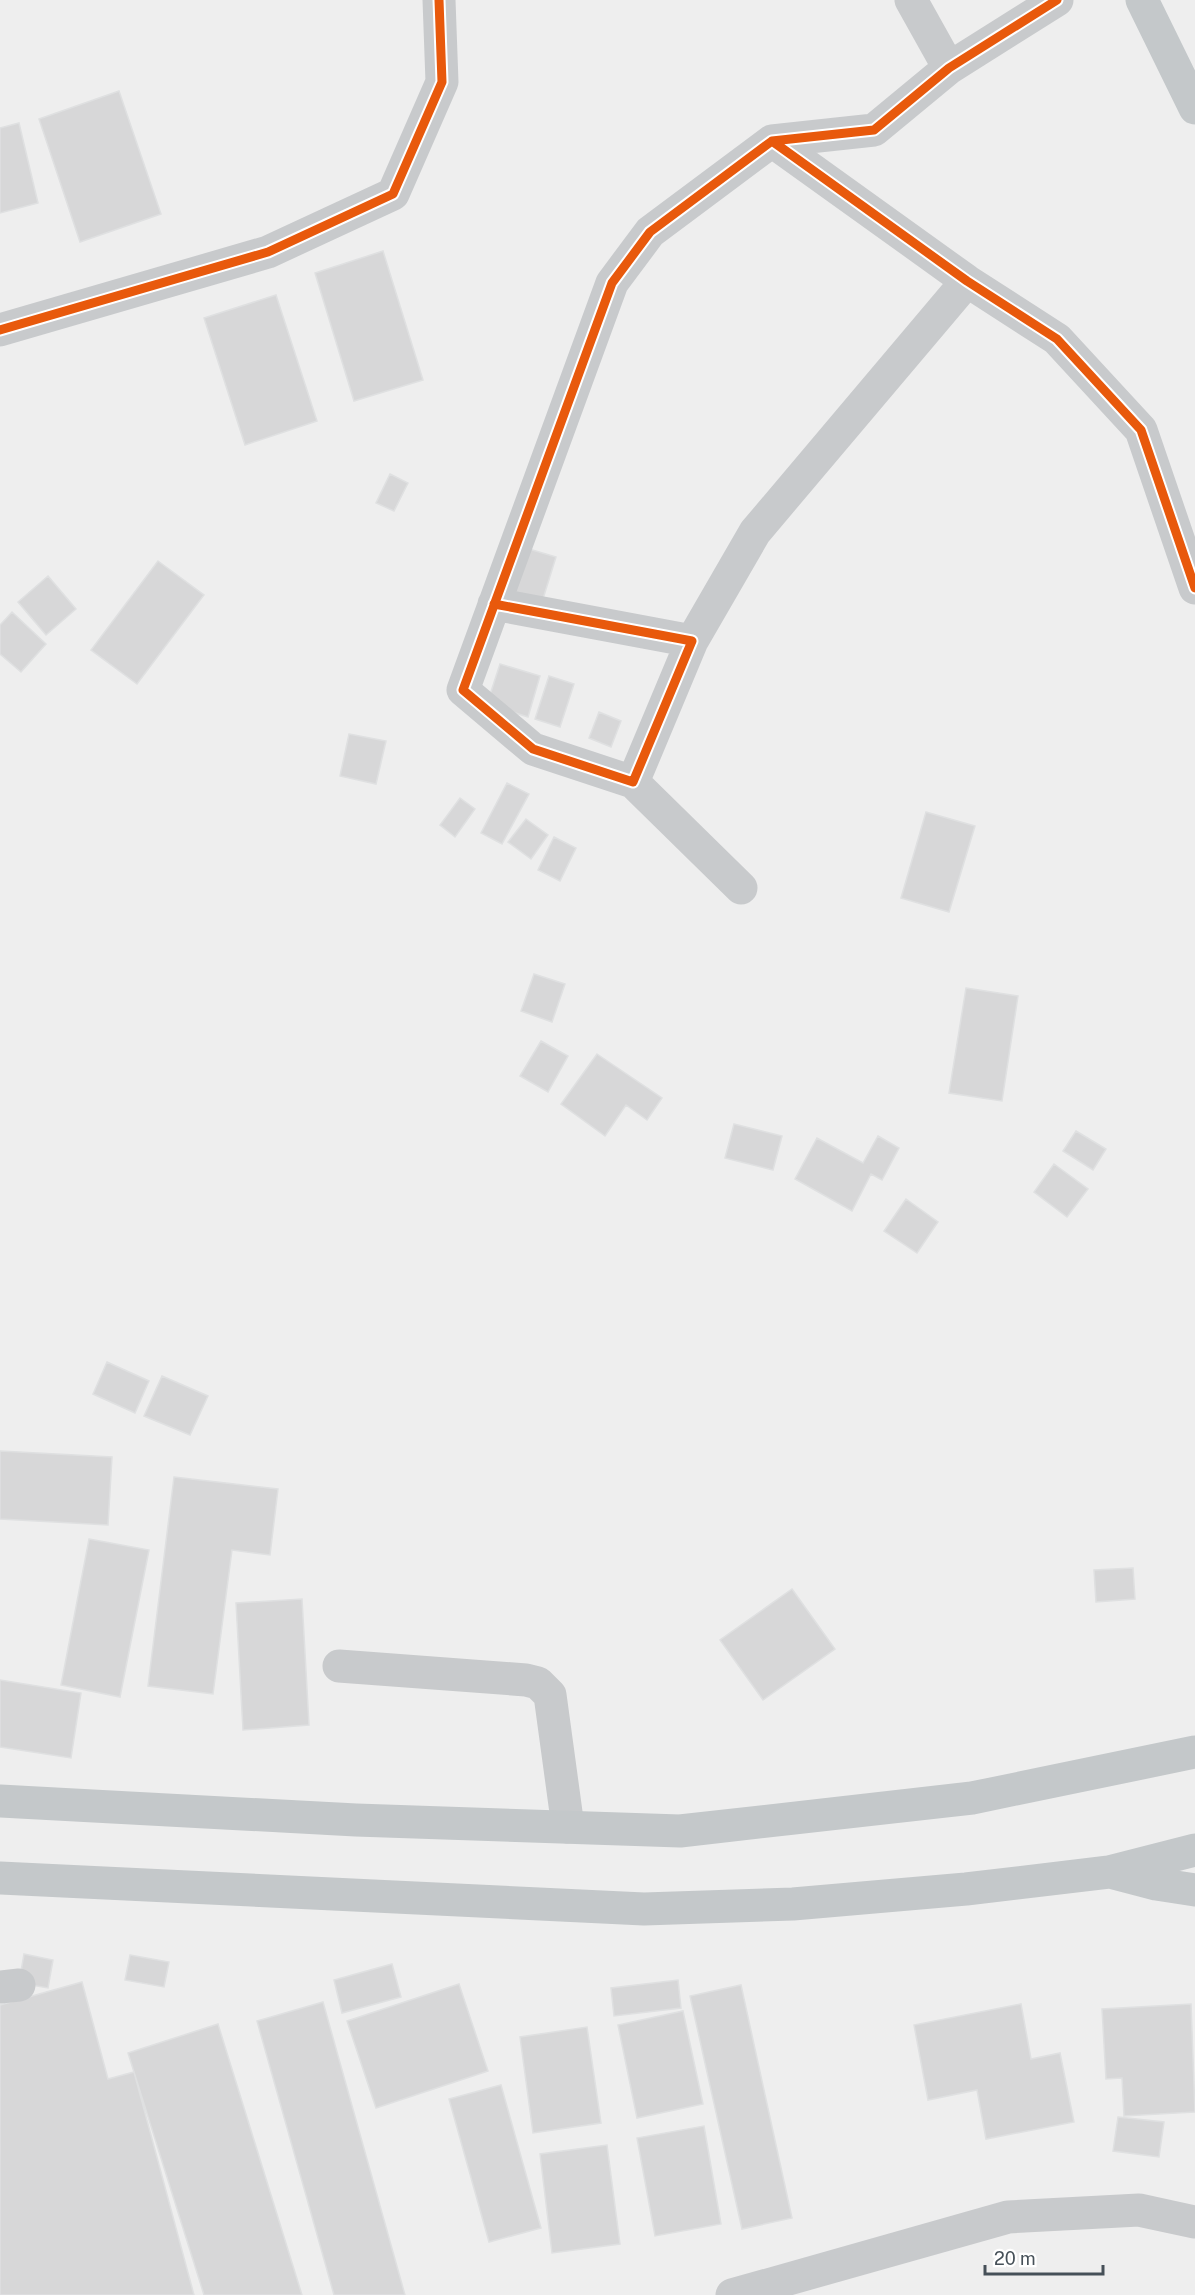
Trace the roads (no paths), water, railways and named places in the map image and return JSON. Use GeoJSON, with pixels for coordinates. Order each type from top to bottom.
{"type":"FeatureCollection","features":[{"type":"Feature","properties":{"kind":"main road"},"geometry":{"type":"LineString","coordinates":[[1142,0],[1195,108]]}},
{"type":"Feature","properties":{"kind":"main road"},"geometry":{"type":"LineString","coordinates":[[0,1801],[356,1820],[680,1831],[972,1798],[1195,1752]]}},
{"type":"Feature","properties":{"kind":"main road"},"geometry":{"type":"LineString","coordinates":[[0,1878],[644,1909],[805,1903],[966,1889],[1109,1872],[1195,1850]]}},
{"type":"Feature","properties":{"kind":"main road"},"geometry":{"type":"LineString","coordinates":[[1109,1872],[1156,1884],[1195,1890]]}},
{"type":"Feature","properties":{"kind":"street"},"geometry":{"type":"LineString","coordinates":[[0,330],[268,252],[393,194],[442,82],[439,0]]}},
{"type":"Feature","properties":{"kind":"street"},"geometry":{"type":"LineString","coordinates":[[911,0],[949,68]]}},
{"type":"Feature","properties":{"kind":"street"},"geometry":{"type":"LineString","coordinates":[[741,888],[633,782],[533,749],[463,690],[612,283],[650,232],[772,141],[874,130],[949,68],[1057,0]]}},
{"type":"Feature","properties":{"kind":"street"},"geometry":{"type":"LineString","coordinates":[[772,141],[967,281],[1057,339],[1141,430],[1195,588]]}},
{"type":"Feature","properties":{"kind":"street"},"geometry":{"type":"LineString","coordinates":[[633,782],[692,641],[755,532],[967,281]]}},
{"type":"Feature","properties":{"kind":"street"},"geometry":{"type":"LineString","coordinates":[[494,604],[692,641]]}},
{"type":"Feature","properties":{"kind":"street"},"geometry":{"type":"LineString","coordinates":[[339,1666],[526,1680],[538,1683],[549,1695],[568,1827]]}},
{"type":"Feature","properties":{"kind":"street"},"geometry":{"type":"LineString","coordinates":[[732,2295],[1008,2217],[1139,2210],[1195,2222]]}}]}
